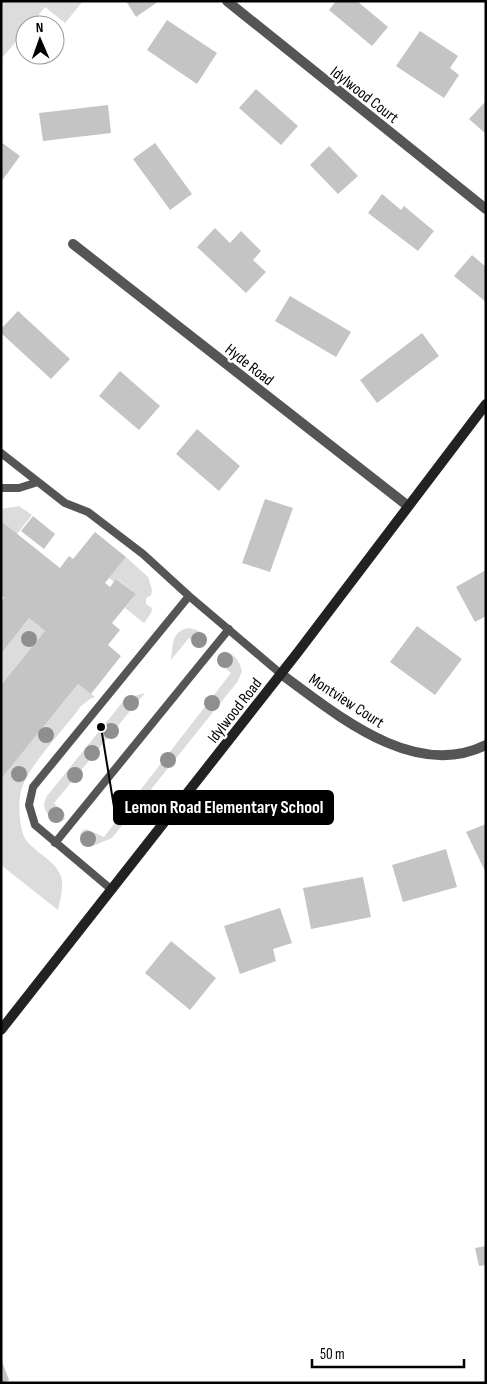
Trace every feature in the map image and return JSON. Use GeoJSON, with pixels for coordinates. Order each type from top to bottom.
{"type":"FeatureCollection","features":[{"type":"Feature","properties":{"kind":"main road","name":"Idylwood Road"},"geometry":{"type":"LineString","coordinates":[[1,1030],[281,674],[486,404]]}},
{"type":"Feature","properties":{"kind":"street","name":"Idylwood Court"},"geometry":{"type":"LineString","coordinates":[[227,1],[486,209]]}},
{"type":"Feature","properties":{"kind":"street","name":"Hyde Road"},"geometry":{"type":"LineString","coordinates":[[73,244],[408,506]]}},
{"type":"Feature","properties":{"kind":"street","name":"Montview Court"},"geometry":{"type":"LineString","coordinates":[[281,674],[333,712],[383,742],[408,750],[435,755],[457,755],[475,751],[486,745]]}},
{"type":"Feature","properties":{"kind":"lane"},"geometry":{"type":"LineString","coordinates":[[1,453],[65,503],[88,512],[143,554],[189,596],[281,674]]}},
{"type":"Feature","properties":{"kind":"lane"},"geometry":{"type":"LineString","coordinates":[[1,488],[19,488],[38,482]]}},
{"type":"Feature","properties":{"kind":"lane"},"geometry":{"type":"LineString","coordinates":[[112,890],[34,825],[29,805],[33,787],[189,596]]}},
{"type":"Feature","properties":{"kind":"lane"},"geometry":{"type":"LineString","coordinates":[[55,843],[229,629]]}},
{"type":"Feature","properties":{"kind":"shaded area"},"geometry":{"type":"Polygon","coordinates":[[[1,1],[83,1],[65,23],[65,15],[55,15],[45,7],[38,15],[15,15],[15,43],[1,59],[1,1]]]}},
{"type":"Feature","properties":{"kind":"shaded area"},"geometry":{"type":"Polygon","coordinates":[[[19,506],[32,515],[17,534],[1,521],[1,509],[19,506]]]}},
{"type":"Feature","properties":{"kind":"shaded area"},"geometry":{"type":"Polygon","coordinates":[[[126,557],[148,577],[152,590],[151,595],[146,598],[146,604],[152,608],[151,613],[144,623],[125,608],[136,594],[117,579],[114,582],[109,578],[126,557]]]}},
{"type":"Feature","properties":{"kind":"shaded area"},"geometry":{"type":"Polygon","coordinates":[[[29,618],[45,631],[1,685],[1,654],[29,618]]]}},
{"type":"Feature","properties":{"kind":"shaded area"},"geometry":{"type":"Polygon","coordinates":[[[189,628],[197,630],[207,637],[206,641],[201,648],[189,638],[171,660],[176,635],[189,628]]]}},
{"type":"Feature","properties":{"kind":"shaded area"},"geometry":{"type":"Polygon","coordinates":[[[227,654],[235,657],[240,665],[242,671],[238,681],[112,838],[93,846],[84,843],[80,835],[86,829],[104,837],[231,673],[222,665],[220,660],[222,656],[227,654]]]}},
{"type":"Feature","properties":{"kind":"shaded area"},"geometry":{"type":"Polygon","coordinates":[[[78,684],[95,697],[81,706],[39,759],[25,781],[20,796],[19,809],[22,830],[26,840],[52,863],[62,880],[58,910],[1,865],[1,779],[78,684]]]}},
{"type":"Feature","properties":{"kind":"shaded area"},"geometry":{"type":"Polygon","coordinates":[[[145,693],[54,803],[65,814],[64,820],[58,822],[54,820],[45,808],[44,804],[47,796],[125,699],[145,693]]]}},
{"type":"Feature","properties":{"kind":"building"},"geometry":{"type":"Polygon","coordinates":[[[126,1],[159,1],[136,17],[126,1]]]}},
{"type":"Feature","properties":{"kind":"building"},"geometry":{"type":"Polygon","coordinates":[[[336,1],[357,1],[388,27],[372,46],[329,10],[336,1]]]}},
{"type":"Feature","properties":{"kind":"building"},"geometry":{"type":"Polygon","coordinates":[[[167,20],[217,53],[197,84],[147,50],[167,20]]]}},
{"type":"Feature","properties":{"kind":"building"},"geometry":{"type":"Polygon","coordinates":[[[420,31],[458,56],[450,68],[459,75],[444,98],[396,66],[420,31]]]}},
{"type":"Feature","properties":{"kind":"building"},"geometry":{"type":"Polygon","coordinates":[[[256,89],[298,126],[281,145],[239,108],[256,89]]]}},
{"type":"Feature","properties":{"kind":"building"},"geometry":{"type":"Polygon","coordinates":[[[486,101],[486,134],[469,119],[486,101]]]}},
{"type":"Feature","properties":{"kind":"building"},"geometry":{"type":"Polygon","coordinates":[[[108,105],[111,133],[43,141],[39,113],[108,105]]]}},
{"type":"Feature","properties":{"kind":"building"},"geometry":{"type":"Polygon","coordinates":[[[1,142],[20,156],[1,182],[1,142]]]}},
{"type":"Feature","properties":{"kind":"building"},"geometry":{"type":"Polygon","coordinates":[[[155,143],[192,194],[170,210],[133,159],[155,143]]]}},
{"type":"Feature","properties":{"kind":"building"},"geometry":{"type":"Polygon","coordinates":[[[329,146],[358,176],[338,194],[310,165],[329,146]]]}},
{"type":"Feature","properties":{"kind":"building"},"geometry":{"type":"Polygon","coordinates":[[[382,194],[401,210],[404,206],[434,231],[418,251],[368,213],[382,194]]]}},
{"type":"Feature","properties":{"kind":"building"},"geometry":{"type":"Polygon","coordinates":[[[215,228],[230,243],[241,231],[261,251],[253,260],[266,272],[246,293],[197,247],[215,228]]]}},
{"type":"Feature","properties":{"kind":"building"},"geometry":{"type":"Polygon","coordinates":[[[472,255],[486,267],[486,302],[454,276],[472,255]]]}},
{"type":"Feature","properties":{"kind":"building"},"geometry":{"type":"Polygon","coordinates":[[[290,296],[351,332],[336,357],[275,321],[290,296]]]}},
{"type":"Feature","properties":{"kind":"building"},"geometry":{"type":"Polygon","coordinates":[[[18,311],[70,359],[51,379],[1,333],[1,329],[18,311]]]}},
{"type":"Feature","properties":{"kind":"building"},"geometry":{"type":"Polygon","coordinates":[[[422,333],[439,356],[377,403],[360,380],[422,333]]]}},
{"type":"Feature","properties":{"kind":"building"},"geometry":{"type":"Polygon","coordinates":[[[120,371],[160,406],[139,430],[99,396],[120,371]]]}},
{"type":"Feature","properties":{"kind":"building"},"geometry":{"type":"Polygon","coordinates":[[[197,429],[240,466],[219,491],[176,454],[197,429]]]}},
{"type":"Feature","properties":{"kind":"building"},"geometry":{"type":"Polygon","coordinates":[[[265,499],[293,508],[270,572],[242,563],[265,499]]]}},
{"type":"Feature","properties":{"kind":"building"},"geometry":{"type":"Polygon","coordinates":[[[33,516],[55,534],[44,549],[21,531],[33,516]]]}},
{"type":"Feature","properties":{"kind":"building"},"geometry":{"type":"Polygon","coordinates":[[[1,521],[60,568],[69,556],[73,559],[95,532],[126,557],[105,583],[110,587],[116,579],[136,594],[112,623],[120,630],[108,645],[121,656],[91,694],[78,684],[1,779],[1,685],[45,631],[29,618],[1,654],[1,602],[4,598],[1,595],[1,521]]]}},
{"type":"Feature","properties":{"kind":"building"},"geometry":{"type":"Polygon","coordinates":[[[486,570],[486,616],[475,622],[456,587],[486,570]]]}},
{"type":"Feature","properties":{"kind":"building"},"geometry":{"type":"Polygon","coordinates":[[[417,626],[462,659],[435,695],[390,662],[417,626]]]}},
{"type":"Feature","properties":{"kind":"building"},"geometry":{"type":"Polygon","coordinates":[[[486,824],[486,873],[466,832],[486,824]]]}},
{"type":"Feature","properties":{"kind":"building"},"geometry":{"type":"Polygon","coordinates":[[[446,849],[457,887],[403,902],[392,865],[446,849]]]}},
{"type":"Feature","properties":{"kind":"building"},"geometry":{"type":"Polygon","coordinates":[[[363,877],[371,917],[311,929],[303,888],[363,877]]]}},
{"type":"Feature","properties":{"kind":"building"},"geometry":{"type":"Polygon","coordinates":[[[280,908],[292,943],[273,949],[276,961],[240,974],[224,926],[280,908]]]}},
{"type":"Feature","properties":{"kind":"building"},"geometry":{"type":"Polygon","coordinates":[[[171,941],[216,978],[190,1010],[145,973],[171,941]]]}},
{"type":"Feature","properties":{"kind":"building"},"geometry":{"type":"Polygon","coordinates":[[[486,1246],[486,1265],[479,1266],[475,1248],[486,1246]]]}},
{"type":"Feature","properties":{"kind":"building"},"geometry":{"type":"Polygon","coordinates":[[[1,1359],[9,1380],[4,1383],[1,1383],[1,1359]]]}},
{"type":"Feature","properties":{"kind":"place","name":"Lemon Road Elementary School"},"geometry":{"type":"Point","coordinates":[101,727]}}]}
